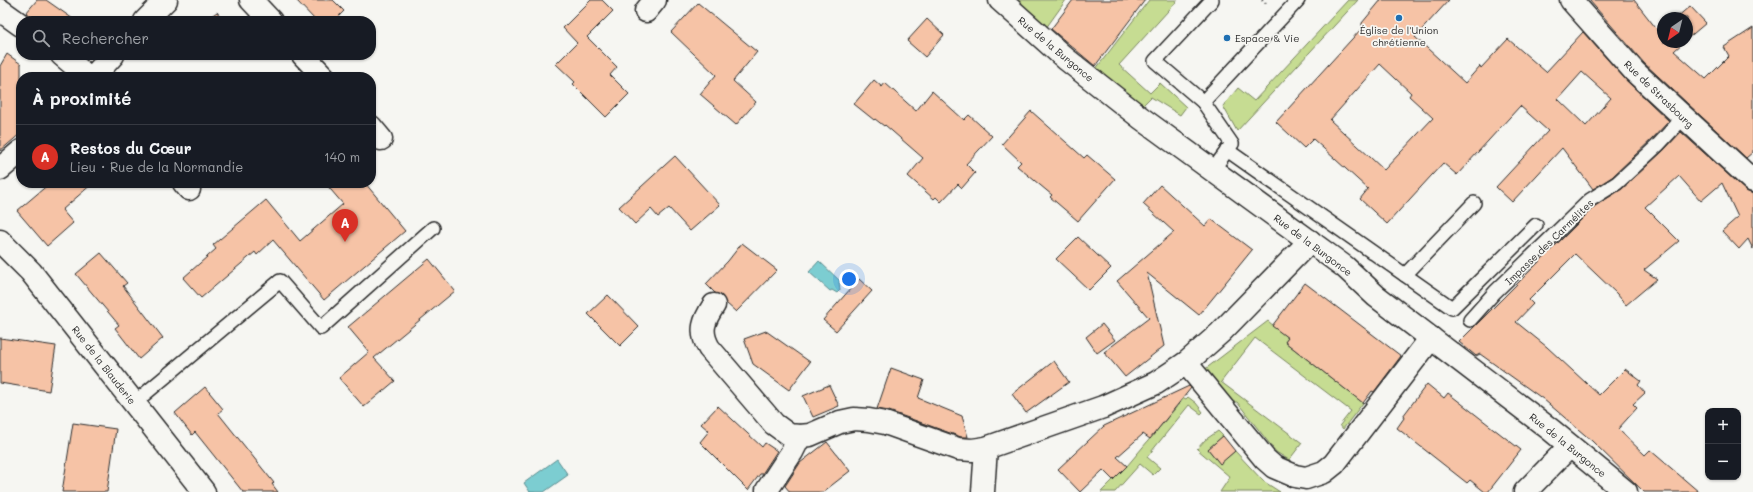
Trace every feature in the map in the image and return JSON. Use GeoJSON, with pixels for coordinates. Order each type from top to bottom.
{"type":"FeatureCollection","features":[{"type":"Feature","properties":{"kind":"street"},"geometry":{"type":"LineString","coordinates":[[150,16],[166,0]]}},
{"type":"Feature","properties":{"kind":"street"},"geometry":{"type":"LineString","coordinates":[[251,0],[266,16]]}},
{"type":"Feature","properties":{"kind":"street","name":"Rue de la Burgonce"},"geometry":{"type":"LineString","coordinates":[[1000,0],[1066,59],[1140,118],[1345,267],[1376,296],[1570,446],[1626,492]]}},
{"type":"Feature","properties":{"kind":"street","name":"Rue de Strasbourg"},"geometry":{"type":"LineString","coordinates":[[1571,0],[1635,72],[1682,118],[1750,172]]}},
{"type":"Feature","properties":{"kind":"street"},"geometry":{"type":"LineString","coordinates":[[0,10],[16,21]]}},
{"type":"Feature","properties":{"kind":"street"},"geometry":{"type":"LineString","coordinates":[[68,60],[82,72]]}},
{"type":"Feature","properties":{"kind":"street"},"geometry":{"type":"LineString","coordinates":[[98,72],[108,60]]}},
{"type":"Feature","properties":{"kind":"street"},"geometry":{"type":"LineString","coordinates":[[308,60],[319,72]]}},
{"type":"Feature","properties":{"kind":"street"},"geometry":{"type":"LineString","coordinates":[[0,168],[16,155]]}},
{"type":"Feature","properties":{"kind":"street","name":"Rue de la Blauderie"},"geometry":{"type":"LineString","coordinates":[[0,241],[31,272],[204,492]]}},
{"type":"Feature","properties":{"kind":"street"},"geometry":{"type":"LineString","coordinates":[[714,305],[704,324],[704,339],[708,348],[774,424],[789,435],[810,435],[840,422],[854,419],[869,420],[885,423],[958,449],[972,450],[986,448],[1126,398],[1156,383],[1186,363],[1220,333],[1310,241]]}},
{"type":"Feature","properties":{"kind":"street"},"geometry":{"type":"LineString","coordinates":[[1186,363],[1265,459],[1283,472],[1306,478],[1324,472],[1334,464],[1431,338]]}},
{"type":"Feature","properties":{"kind":"street"},"geometry":{"type":"LineString","coordinates":[[767,490],[792,452],[800,436]]}},
{"type":"Feature","properties":{"kind":"street"},"geometry":{"type":"LineString","coordinates":[[1525,492],[1570,446]]}},
{"type":"Feature","properties":{"kind":"street"},"geometry":{"type":"LineString","coordinates":[[983,492],[986,448]]}},
{"type":"Feature","properties":{"kind":"lane"},"geometry":{"type":"LineString","coordinates":[[1212,0],[1155,61],[1203,102],[1232,144],[1212,171]]}},
{"type":"Feature","properties":{"kind":"lane"},"geometry":{"type":"LineString","coordinates":[[1203,102],[1298,0]]}},
{"type":"Feature","properties":{"kind":"lane","name":"Impasse des Carmélites"},"geometry":{"type":"LineString","coordinates":[[1470,320],[1496,292],[1590,200],[1617,183],[1658,145],[1682,118]]}},
{"type":"Feature","properties":{"kind":"lane"},"geometry":{"type":"LineString","coordinates":[[1227,150],[1452,308],[1536,225]]}},
{"type":"Feature","properties":{"kind":"lane"},"geometry":{"type":"LineString","coordinates":[[1405,275],[1474,203]]}},
{"type":"Feature","properties":{"kind":"lane"},"geometry":{"type":"LineString","coordinates":[[134,404],[280,281],[321,328],[432,228]]}},
{"type":"Feature","properties":{"kind":"green space"},"geometry":{"type":"Polygon","coordinates":[[[1015,0],[1066,0],[1046,28],[1015,0]]]}},
{"type":"Feature","properties":{"kind":"green space"},"geometry":{"type":"Polygon","coordinates":[[[1149,0],[1178,0],[1119,65],[1150,93],[1160,83],[1186,107],[1180,115],[1151,97],[1143,105],[1095,70],[1149,0]]]}},
{"type":"Feature","properties":{"kind":"green space"},"geometry":{"type":"Polygon","coordinates":[[[1348,0],[1358,0],[1237,131],[1223,106],[1238,88],[1254,101],[1348,0]]]}},
{"type":"Feature","properties":{"kind":"green space"},"geometry":{"type":"Polygon","coordinates":[[[1268,321],[1288,338],[1285,342],[1363,403],[1343,429],[1340,425],[1351,411],[1255,338],[1221,382],[1302,443],[1289,460],[1276,452],[1237,402],[1232,402],[1204,370],[1268,321]]]}},
{"type":"Feature","properties":{"kind":"green space"},"geometry":{"type":"Polygon","coordinates":[[[1188,397],[1196,403],[1203,412],[1201,414],[1189,405],[1147,457],[1160,468],[1153,475],[1140,464],[1115,492],[1101,492],[1127,466],[1184,398],[1186,399],[1188,397]]]}},
{"type":"Feature","properties":{"kind":"green space"},"geometry":{"type":"Polygon","coordinates":[[[1218,431],[1223,436],[1208,449],[1220,463],[1235,451],[1263,481],[1280,492],[1220,492],[1230,477],[1197,449],[1205,440],[1218,431]]]}},
{"type":"Feature","properties":{"kind":"water"},"geometry":{"type":"Polygon","coordinates":[[[819,261],[840,281],[840,290],[837,293],[832,290],[830,291],[809,272],[819,261]]]}},
{"type":"Feature","properties":{"kind":"water"},"geometry":{"type":"Polygon","coordinates":[[[557,459],[568,475],[544,492],[530,492],[524,483],[557,459]]]}},
{"type":"Feature","properties":{"kind":"building"},"geometry":{"type":"Polygon","coordinates":[[[37,0],[46,0],[69,16],[30,16],[26,13],[37,0]]]}},
{"type":"Feature","properties":{"kind":"building"},"geometry":{"type":"Polygon","coordinates":[[[296,0],[333,0],[344,11],[339,16],[311,16],[296,0]]]}},
{"type":"Feature","properties":{"kind":"building"},"geometry":{"type":"Polygon","coordinates":[[[591,0],[602,0],[613,11],[587,37],[617,67],[610,75],[629,94],[606,117],[573,84],[575,82],[556,64],[577,43],[563,28],[591,0]]]}},
{"type":"Feature","properties":{"kind":"building"},"geometry":{"type":"Polygon","coordinates":[[[1073,0],[1145,0],[1095,66],[1051,29],[1073,0]]]}},
{"type":"Feature","properties":{"kind":"building"},"geometry":{"type":"Polygon","coordinates":[[[1381,0],[1449,0],[1415,37],[1465,83],[1508,39],[1546,72],[1583,32],[1626,80],[1669,121],[1612,177],[1593,189],[1562,148],[1512,202],[1496,187],[1548,131],[1520,106],[1457,175],[1443,163],[1387,224],[1360,199],[1368,189],[1313,139],[1304,148],[1276,122],[1362,28],[1362,23],[1381,0]],[[1380,64],[1330,120],[1384,170],[1433,118],[1409,96],[1411,93],[1380,64]],[[1582,72],[1558,99],[1586,126],[1611,98],[1582,72]]]}},
{"type":"Feature","properties":{"kind":"building"},"geometry":{"type":"Polygon","coordinates":[[[1589,0],[1634,0],[1657,29],[1657,48],[1677,48],[1674,51],[1706,79],[1729,56],[1724,47],[1753,28],[1753,152],[1746,158],[1644,63],[1589,0]]]}},
{"type":"Feature","properties":{"kind":"building"},"geometry":{"type":"Polygon","coordinates":[[[698,3],[757,52],[733,81],[756,102],[736,125],[700,94],[716,75],[671,32],[698,3]]]}},
{"type":"Feature","properties":{"kind":"building"},"geometry":{"type":"Polygon","coordinates":[[[1690,6],[1706,23],[1693,34],[1693,12],[1683,12],[1690,6]]]}},
{"type":"Feature","properties":{"kind":"building"},"geometry":{"type":"Polygon","coordinates":[[[217,12],[220,16],[211,16],[217,12]]]}},
{"type":"Feature","properties":{"kind":"building"},"geometry":{"type":"Polygon","coordinates":[[[927,19],[944,35],[925,57],[907,41],[927,19]]]}},
{"type":"Feature","properties":{"kind":"building"},"geometry":{"type":"Polygon","coordinates":[[[7,54],[21,64],[21,72],[16,72],[16,137],[0,151],[0,66],[7,54]]]}},
{"type":"Feature","properties":{"kind":"building"},"geometry":{"type":"Polygon","coordinates":[[[874,80],[882,87],[885,83],[916,111],[932,91],[964,120],[969,115],[992,136],[966,164],[975,173],[962,188],[958,184],[941,202],[936,197],[934,199],[908,176],[923,158],[885,125],[884,126],[875,119],[874,120],[854,104],[874,80]]]}},
{"type":"Feature","properties":{"kind":"building"},"geometry":{"type":"Polygon","coordinates":[[[1031,111],[1084,158],[1087,155],[1115,179],[1078,221],[1050,197],[1052,195],[1017,166],[1021,162],[1002,144],[1031,111]]]}},
{"type":"Feature","properties":{"kind":"building"},"geometry":{"type":"Polygon","coordinates":[[[1681,132],[1745,190],[1753,194],[1753,249],[1748,239],[1739,249],[1722,231],[1738,217],[1722,183],[1701,201],[1679,176],[1645,207],[1679,241],[1644,270],[1657,279],[1626,305],[1617,294],[1575,254],[1529,300],[1533,304],[1516,322],[1547,347],[1599,395],[1625,369],[1641,381],[1638,385],[1645,393],[1633,404],[1637,408],[1618,429],[1645,455],[1650,450],[1699,492],[1644,492],[1592,441],[1543,399],[1480,354],[1476,356],[1459,342],[1595,206],[1622,189],[1681,132]]]}},
{"type":"Feature","properties":{"kind":"building"},"geometry":{"type":"Polygon","coordinates":[[[675,156],[720,205],[690,231],[669,208],[658,217],[651,209],[635,224],[619,207],[675,156]]]}},
{"type":"Feature","properties":{"kind":"building"},"geometry":{"type":"Polygon","coordinates":[[[1160,185],[1205,226],[1211,219],[1252,250],[1199,315],[1147,273],[1164,346],[1125,377],[1104,352],[1149,318],[1117,281],[1174,232],[1143,204],[1160,185]]]}},
{"type":"Feature","properties":{"kind":"building"},"geometry":{"type":"Polygon","coordinates":[[[44,188],[87,188],[62,210],[73,223],[47,246],[17,211],[44,188]]]}},
{"type":"Feature","properties":{"kind":"building"},"geometry":{"type":"Polygon","coordinates":[[[329,188],[369,188],[405,231],[324,300],[273,240],[257,255],[255,252],[201,298],[183,278],[216,249],[213,245],[266,200],[300,241],[343,204],[329,188]]]}},
{"type":"Feature","properties":{"kind":"building"},"geometry":{"type":"Polygon","coordinates":[[[1078,237],[1111,268],[1089,290],[1056,259],[1078,237]]]}},
{"type":"Feature","properties":{"kind":"building"},"geometry":{"type":"Polygon","coordinates":[[[742,243],[777,270],[736,312],[726,303],[721,295],[715,293],[706,284],[728,261],[742,243]]]}},
{"type":"Feature","properties":{"kind":"building"},"geometry":{"type":"Polygon","coordinates":[[[101,253],[127,283],[123,286],[163,338],[139,359],[115,328],[119,325],[76,274],[101,253]]]}},
{"type":"Feature","properties":{"kind":"building"},"geometry":{"type":"Polygon","coordinates":[[[429,259],[455,291],[374,358],[395,381],[364,407],[339,378],[369,352],[348,327],[429,259]]]}},
{"type":"Feature","properties":{"kind":"building"},"geometry":{"type":"Polygon","coordinates":[[[859,279],[872,291],[836,331],[823,320],[859,279]]]}},
{"type":"Feature","properties":{"kind":"building"},"geometry":{"type":"Polygon","coordinates":[[[1305,283],[1401,356],[1374,392],[1372,391],[1363,403],[1285,342],[1288,338],[1272,326],[1305,283]]]}},
{"type":"Feature","properties":{"kind":"building"},"geometry":{"type":"Polygon","coordinates":[[[608,295],[639,327],[620,346],[588,314],[608,295]]]}},
{"type":"Feature","properties":{"kind":"building"},"geometry":{"type":"Polygon","coordinates":[[[1102,324],[1115,340],[1097,353],[1086,337],[1102,324]]]}},
{"type":"Feature","properties":{"kind":"building"},"geometry":{"type":"Polygon","coordinates":[[[766,331],[810,362],[789,390],[753,364],[744,339],[766,331]]]}},
{"type":"Feature","properties":{"kind":"building"},"geometry":{"type":"Polygon","coordinates":[[[0,338],[56,346],[49,391],[0,383],[0,338]]]}},
{"type":"Feature","properties":{"kind":"building"},"geometry":{"type":"Polygon","coordinates":[[[1054,361],[1069,382],[1026,413],[1012,394],[1054,361]]]}},
{"type":"Feature","properties":{"kind":"building"},"geometry":{"type":"Polygon","coordinates":[[[891,368],[924,380],[918,398],[962,416],[968,437],[961,437],[889,411],[877,409],[891,368]]]}},
{"type":"Feature","properties":{"kind":"building"},"geometry":{"type":"Polygon","coordinates":[[[1427,384],[1444,398],[1448,393],[1521,450],[1488,492],[1485,492],[1470,480],[1467,483],[1397,428],[1404,418],[1403,416],[1427,384]]]}},
{"type":"Feature","properties":{"kind":"building"},"geometry":{"type":"Polygon","coordinates":[[[829,385],[839,406],[813,417],[803,396],[829,385]]]}},
{"type":"Feature","properties":{"kind":"building"},"geometry":{"type":"Polygon","coordinates":[[[1189,386],[1191,388],[1150,439],[1143,434],[1117,457],[1127,466],[1113,480],[1103,470],[1080,492],[1058,469],[1104,426],[1189,386]]]}},
{"type":"Feature","properties":{"kind":"building"},"geometry":{"type":"Polygon","coordinates":[[[205,387],[223,409],[218,413],[274,483],[272,484],[278,492],[243,492],[195,432],[192,435],[175,413],[205,387]]]}},
{"type":"Feature","properties":{"kind":"building"},"geometry":{"type":"Polygon","coordinates":[[[718,406],[762,447],[765,443],[777,451],[762,474],[760,474],[748,490],[700,442],[709,431],[701,424],[718,406]]]}},
{"type":"Feature","properties":{"kind":"building"},"geometry":{"type":"Polygon","coordinates":[[[73,423],[116,429],[107,492],[62,492],[73,423]]]}},
{"type":"Feature","properties":{"kind":"building"},"geometry":{"type":"Polygon","coordinates":[[[1223,436],[1235,451],[1220,464],[1208,449],[1223,436]]]}},
{"type":"Feature","properties":{"kind":"building"},"geometry":{"type":"Polygon","coordinates":[[[827,442],[850,471],[823,492],[790,492],[785,486],[800,463],[827,442]]]}},
{"type":"Feature","properties":{"kind":"place","name":"Église de l'Union chrétienne"},"geometry":{"type":"Point","coordinates":[1399,18]}},
{"type":"Feature","properties":{"kind":"place","name":"Espace & Vie"},"geometry":{"type":"Point","coordinates":[1227,38]}},
{"type":"Feature","properties":{"kind":"place","name":"Restos du Cœur"},"geometry":{"type":"Point","coordinates":[345,242]}}]}
